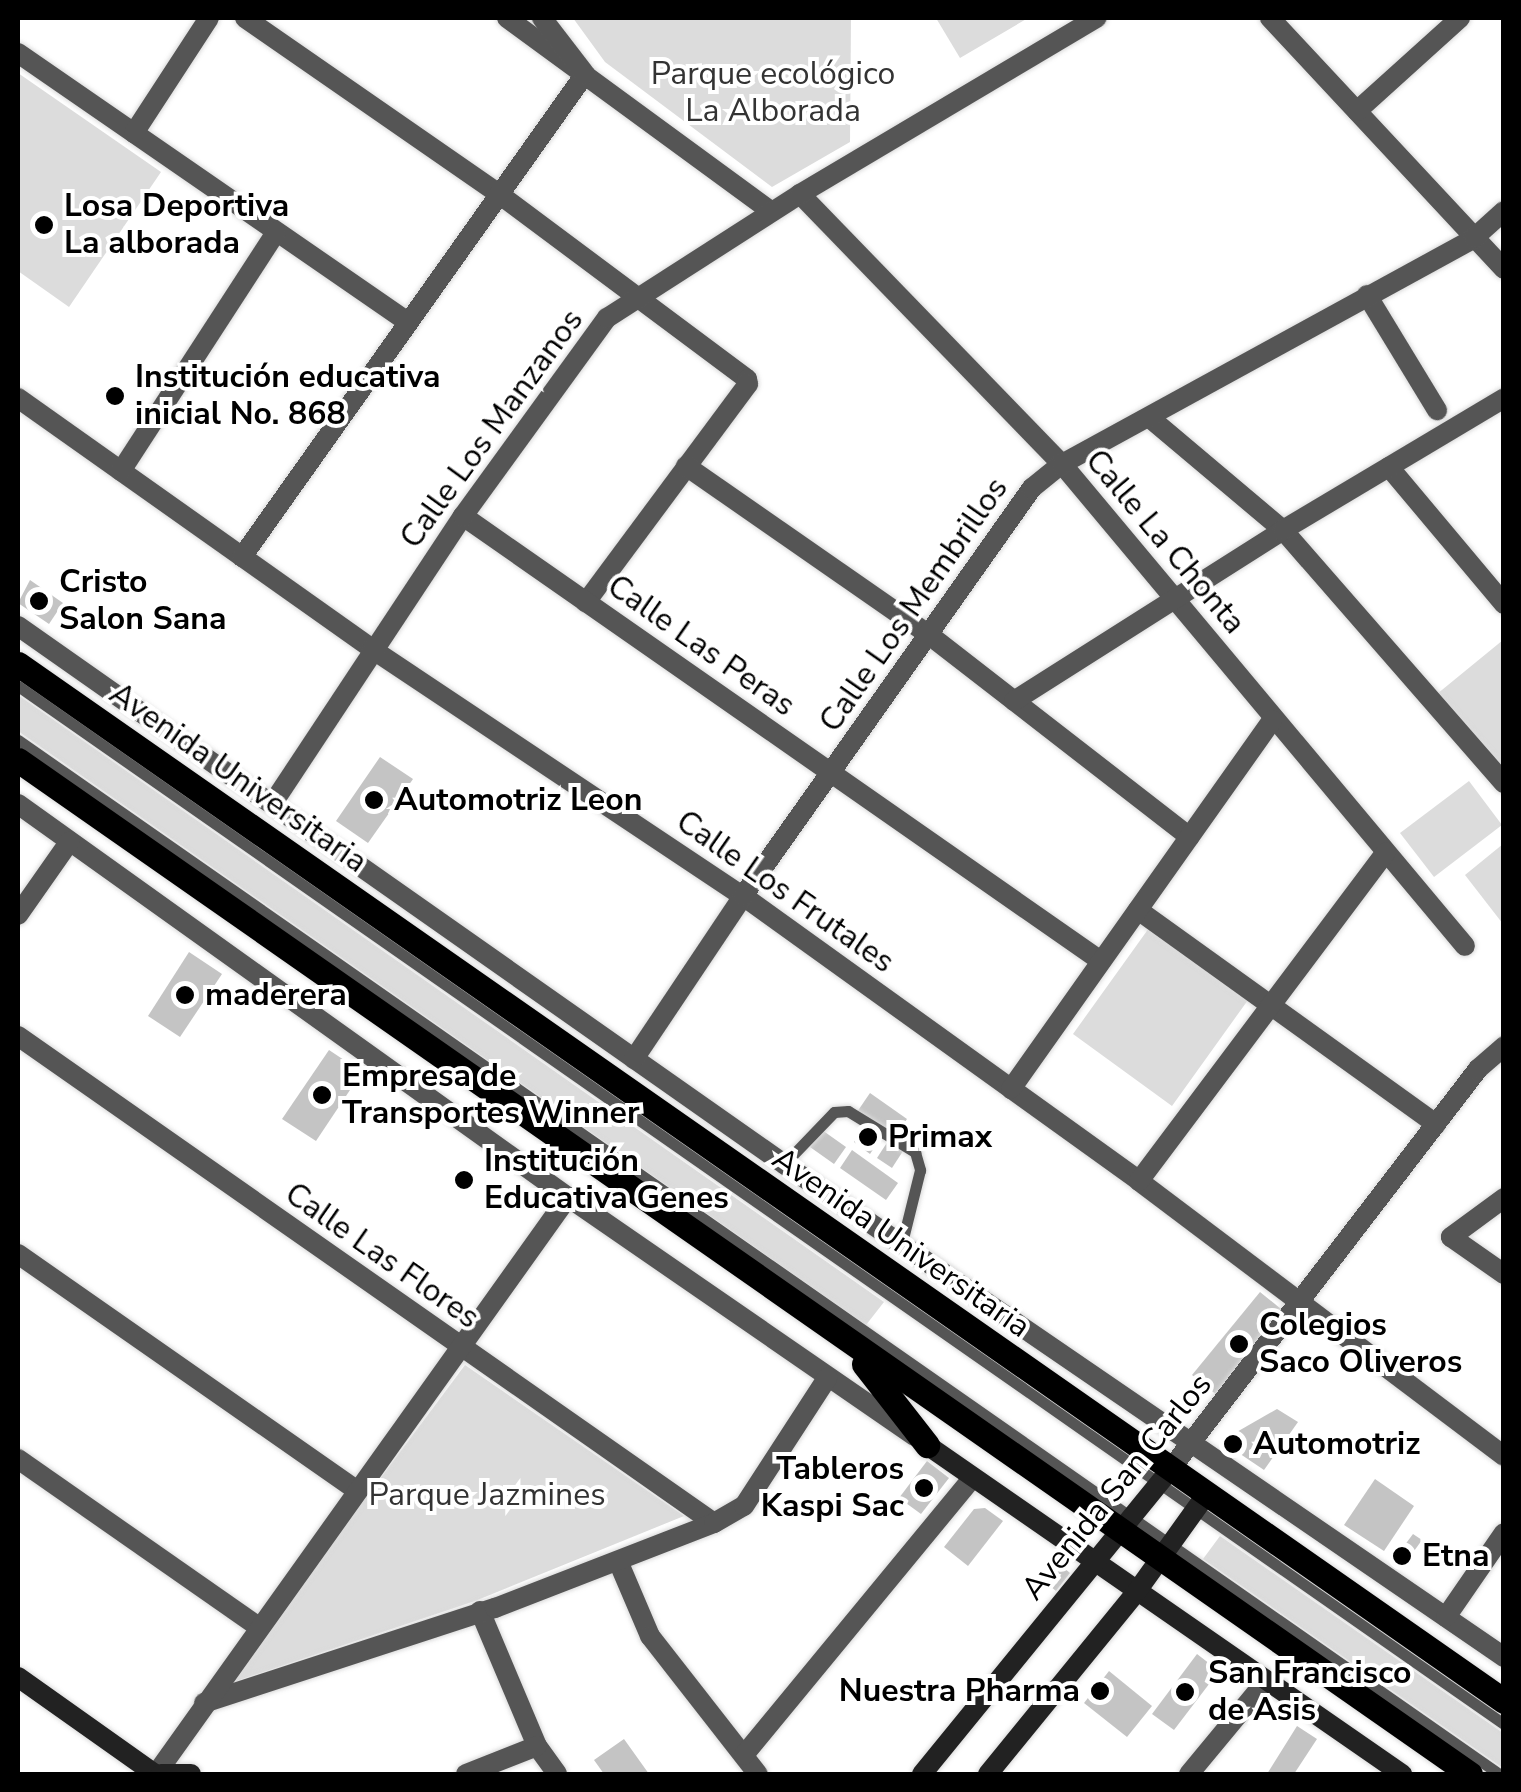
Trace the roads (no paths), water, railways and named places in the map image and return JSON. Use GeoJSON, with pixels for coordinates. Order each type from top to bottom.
{"type":"FeatureCollection","features":[{"type":"Feature","properties":{"kind":"main road","name":"Avenida Universitaria"},"geometry":{"type":"LineString","coordinates":[[18,664],[1164,1477],[1504,1701]]}},
{"type":"Feature","properties":{"kind":"main road"},"geometry":{"type":"LineString","coordinates":[[18,760],[849,1344],[1126,1525],[1470,1774]]}},
{"type":"Feature","properties":{"kind":"main road"},"geometry":{"type":"LineString","coordinates":[[849,1344],[927,1444]]}},
{"type":"Feature","properties":{"kind":"street"},"geometry":{"type":"LineString","coordinates":[[134,133],[209,18]]}},
{"type":"Feature","properties":{"kind":"street"},"geometry":{"type":"LineString","coordinates":[[245,18],[499,194],[639,296],[748,384],[586,602]]}},
{"type":"Feature","properties":{"kind":"street"},"geometry":{"type":"LineString","coordinates":[[507,18],[772,212]]}},
{"type":"Feature","properties":{"kind":"street"},"geometry":{"type":"LineString","coordinates":[[542,18],[585,74]]}},
{"type":"Feature","properties":{"kind":"street","name":"Calle Los Manzanos"},"geometry":{"type":"LineString","coordinates":[[272,803],[372,649],[576,356],[607,318],[800,194],[1097,18]]}},
{"type":"Feature","properties":{"kind":"street"},"geometry":{"type":"LineString","coordinates":[[1270,18],[1504,270]]}},
{"type":"Feature","properties":{"kind":"street"},"geometry":{"type":"LineString","coordinates":[[1357,111],[1460,18]]}},
{"type":"Feature","properties":{"kind":"street"},"geometry":{"type":"LineString","coordinates":[[18,52],[408,322]]}},
{"type":"Feature","properties":{"kind":"street"},"geometry":{"type":"LineString","coordinates":[[242,557],[585,74]]}},
{"type":"Feature","properties":{"kind":"street","name":"Calle La Chonta"},"geometry":{"type":"LineString","coordinates":[[800,194],[1062,464],[1272,720],[1465,946]]}},
{"type":"Feature","properties":{"kind":"street","name":"Calle Los Membrillos"},"geometry":{"type":"LineString","coordinates":[[634,1059],[742,896],[1032,488],[1062,464],[1474,238],[1504,210]]}},
{"type":"Feature","properties":{"kind":"street"},"geometry":{"type":"LineString","coordinates":[[120,471],[276,232]]}},
{"type":"Feature","properties":{"kind":"street"},"geometry":{"type":"LineString","coordinates":[[1367,295],[1437,410]]}},
{"type":"Feature","properties":{"kind":"street","name":"Calle Los Frutales"},"geometry":{"type":"LineString","coordinates":[[18,398],[372,649],[742,896],[1139,1181],[1504,1456]]}},
{"type":"Feature","properties":{"kind":"street"},"geometry":{"type":"LineString","coordinates":[[1014,701],[1283,530],[1504,398]]}},
{"type":"Feature","properties":{"kind":"street"},"geometry":{"type":"LineString","coordinates":[[1150,418],[1283,530],[1504,783]]}},
{"type":"Feature","properties":{"kind":"street"},"geometry":{"type":"LineString","coordinates":[[686,466],[928,634],[1190,837]]}},
{"type":"Feature","properties":{"kind":"street"},"geometry":{"type":"LineString","coordinates":[[1389,466],[1504,604]]}},
{"type":"Feature","properties":{"kind":"street","name":"Calle Las Peras"},"geometry":{"type":"LineString","coordinates":[[464,516],[1102,961]]}},
{"type":"Feature","properties":{"kind":"street","name":"Avenida Universitaria"},"geometry":{"type":"LineString","coordinates":[[18,626],[784,1164],[1504,1657]]}},
{"type":"Feature","properties":{"kind":"street"},"geometry":{"type":"LineString","coordinates":[[1011,1090],[1272,720]]}},
{"type":"Feature","properties":{"kind":"street"},"geometry":{"type":"LineString","coordinates":[[18,804],[568,1198],[1402,1774]]}},
{"type":"Feature","properties":{"kind":"street"},"geometry":{"type":"LineString","coordinates":[[18,914],[70,840]]}},
{"type":"Feature","properties":{"kind":"street"},"geometry":{"type":"LineString","coordinates":[[1139,1181],[1386,852]]}},
{"type":"Feature","properties":{"kind":"street"},"geometry":{"type":"LineString","coordinates":[[1138,910],[1436,1124]]}},
{"type":"Feature","properties":{"kind":"street","name":"Calle Las Flores"},"geometry":{"type":"LineString","coordinates":[[18,1036],[714,1523]]}},
{"type":"Feature","properties":{"kind":"street","name":"Avenida San Carlos"},"geometry":{"type":"LineString","coordinates":[[922,1774],[1303,1302],[1478,1069],[1504,1046]]}},
{"type":"Feature","properties":{"kind":"street"},"geometry":{"type":"LineString","coordinates":[[157,1774],[568,1198]]}},
{"type":"Feature","properties":{"kind":"street"},"geometry":{"type":"LineString","coordinates":[[1504,1198],[1450,1236],[1504,1274]]}},
{"type":"Feature","properties":{"kind":"street"},"geometry":{"type":"LineString","coordinates":[[18,1254],[358,1490]]}},
{"type":"Feature","properties":{"kind":"street"},"geometry":{"type":"LineString","coordinates":[[204,1703],[480,1611],[714,1523],[744,1506],[827,1378]]}},
{"type":"Feature","properties":{"kind":"street"},"geometry":{"type":"LineString","coordinates":[[18,1458],[259,1626]]}},
{"type":"Feature","properties":{"kind":"street"},"geometry":{"type":"LineString","coordinates":[[988,1774],[1137,1592],[1226,1467]]}},
{"type":"Feature","properties":{"kind":"street"},"geometry":{"type":"LineString","coordinates":[[744,1756],[972,1478]]}},
{"type":"Feature","properties":{"kind":"street"},"geometry":{"type":"LineString","coordinates":[[1446,1617],[1504,1533]]}},
{"type":"Feature","properties":{"kind":"street"},"geometry":{"type":"LineString","coordinates":[[618,1561],[650,1636],[758,1774]]}},
{"type":"Feature","properties":{"kind":"street"},"geometry":{"type":"LineString","coordinates":[[480,1611],[537,1746],[554,1773]]}},
{"type":"Feature","properties":{"kind":"street"},"geometry":{"type":"LineString","coordinates":[[19,1680],[157,1774],[191,1774]]}},
{"type":"Feature","properties":{"kind":"street"},"geometry":{"type":"LineString","coordinates":[[1189,1774],[1266,1681]]}},
{"type":"Feature","properties":{"kind":"street"},"geometry":{"type":"LineString","coordinates":[[466,1774],[537,1746]]}},
{"type":"Feature","properties":{"kind":"lane"},"geometry":{"type":"LineString","coordinates":[[18,686],[1164,1477]]}},
{"type":"Feature","properties":{"kind":"lane"},"geometry":{"type":"LineString","coordinates":[[18,740],[1126,1525]]}},
{"type":"Feature","properties":{"kind":"lane"},"geometry":{"type":"LineString","coordinates":[[784,1164],[834,1112],[848,1110],[915,1152],[920,1170],[902,1242]]}},
{"type":"Feature","properties":{"kind":"lane"},"geometry":{"type":"LineString","coordinates":[[1201,1502],[1504,1724]]}},
{"type":"Feature","properties":{"kind":"lane"},"geometry":{"type":"LineString","coordinates":[[1165,1553],[1498,1774]]}},
{"type":"Feature","properties":{"kind":"place","name":"Losa Deportiva La alborada"},"geometry":{"type":"Point","coordinates":[44,225]}},
{"type":"Feature","properties":{"kind":"place","name":"Institución educativa inicial No. 868"},"geometry":{"type":"Point","coordinates":[115,396]}},
{"type":"Feature","properties":{"kind":"place","name":"Cristo Salon Sana"},"geometry":{"type":"Point","coordinates":[39,601]}},
{"type":"Feature","properties":{"kind":"place","name":"Automotriz Leon"},"geometry":{"type":"Point","coordinates":[374,800]}},
{"type":"Feature","properties":{"kind":"place","name":"maderera"},"geometry":{"type":"Point","coordinates":[185,995]}},
{"type":"Feature","properties":{"kind":"place","name":"Empresa de Transportes Winner"},"geometry":{"type":"Point","coordinates":[322,1095]}},
{"type":"Feature","properties":{"kind":"place","name":"Primax"},"geometry":{"type":"Point","coordinates":[868,1137]}},
{"type":"Feature","properties":{"kind":"place","name":"Institución Educativa Genes"},"geometry":{"type":"Point","coordinates":[464,1180]}},
{"type":"Feature","properties":{"kind":"place","name":"Colegios Saco Oliveros"},"geometry":{"type":"Point","coordinates":[1239,1344]}},
{"type":"Feature","properties":{"kind":"place","name":"Automotriz"},"geometry":{"type":"Point","coordinates":[1233,1444]}},
{"type":"Feature","properties":{"kind":"place","name":"Tableros Kaspi Sac"},"geometry":{"type":"Point","coordinates":[924,1488]}},
{"type":"Feature","properties":{"kind":"place","name":"Etna"},"geometry":{"type":"Point","coordinates":[1402,1556]}},
{"type":"Feature","properties":{"kind":"place","name":"Nuestra Pharma"},"geometry":{"type":"Point","coordinates":[1100,1691]}},
{"type":"Feature","properties":{"kind":"place","name":"San Francisco de Asis"},"geometry":{"type":"Point","coordinates":[1185,1692]}},
{"type":"Feature","properties":{"kind":"park label","name":"Parque ecológico La Alborada"},"geometry":{"type":"Point","coordinates":[773,94]}},
{"type":"Feature","properties":{"kind":"park label","name":"Parque Jazmines"},"geometry":{"type":"Point","coordinates":[487,1495]}}]}
